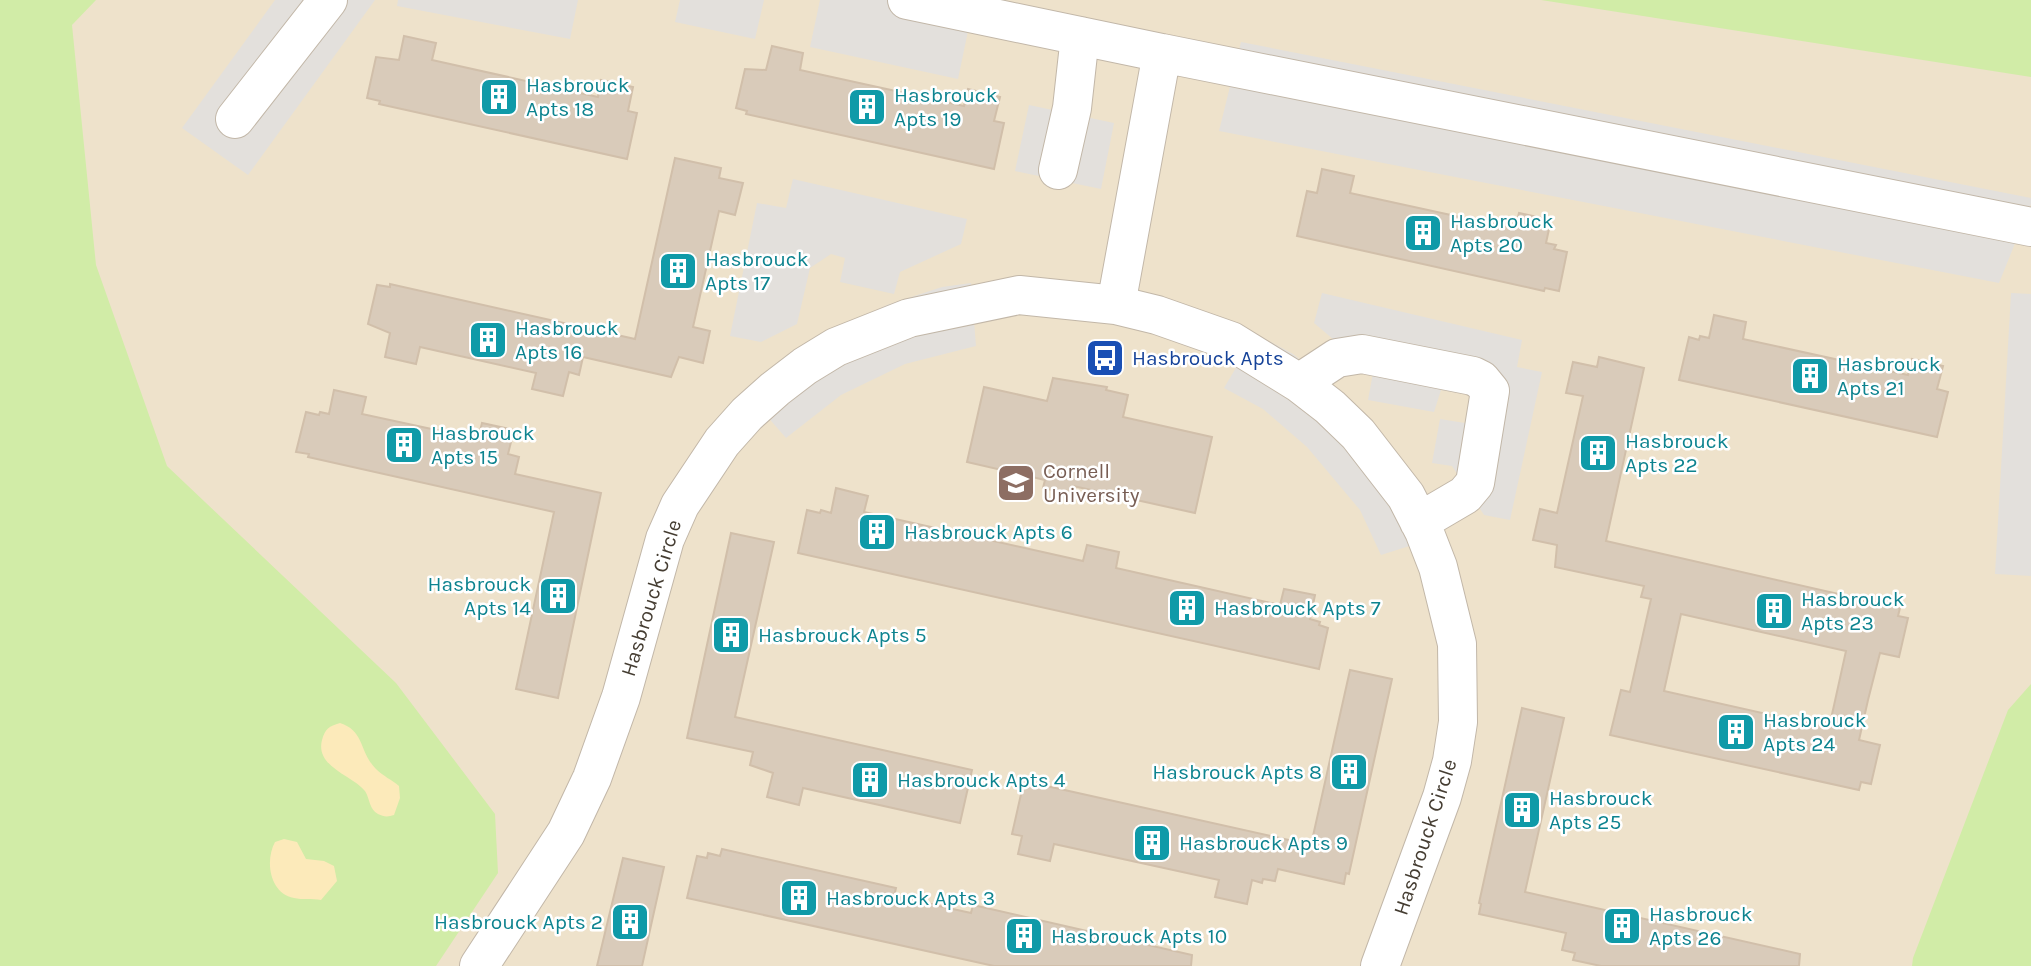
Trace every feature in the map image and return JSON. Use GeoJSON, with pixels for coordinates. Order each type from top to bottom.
{"type":"FeatureCollection","features":[{"type":"Feature","properties":{"kind":"street"},"geometry":{"type":"LineString","coordinates":[[235,119],[328,0]]}},
{"type":"Feature","properties":{"kind":"street"},"geometry":{"type":"LineString","coordinates":[[907,0],[2031,227]]}},
{"type":"Feature","properties":{"kind":"street"},"geometry":{"type":"LineString","coordinates":[[1058,170],[1072,108],[1080,36]]}},
{"type":"Feature","properties":{"kind":"street"},"geometry":{"type":"LineString","coordinates":[[1116,305],[1162,53]]}},
{"type":"Feature","properties":{"kind":"street","name":"Hasbrouck Circle"},"geometry":{"type":"LineString","coordinates":[[479,966],[554,853],[592,778],[621,697],[665,539],[680,505],[722,442],[747,414],[795,374],[836,347],[909,318],[1019,295],[1116,305],[1170,319],[1231,341],[1298,383],[1330,407],[1358,434],[1406,496],[1438,567],[1457,644],[1458,722],[1452,761],[1442,797],[1380,966]]}},
{"type":"Feature","properties":{"kind":"street"},"geometry":{"type":"LineString","coordinates":[[1298,383],[1337,358],[1362,354],[1473,376],[1481,380],[1490,391],[1475,483],[1457,501],[1419,522]]}},
{"type":"Feature","properties":{"kind":"shaded area","name":"Cornell University"},"geometry":{"type":"Polygon","coordinates":[[[0,0],[2031,0],[2031,966],[0,966],[0,0]]]}},
{"type":"Feature","properties":{"kind":"shaded area"},"geometry":{"type":"Polygon","coordinates":[[[275,0],[375,0],[248,175],[182,128],[275,0]]]}},
{"type":"Feature","properties":{"kind":"shaded area"},"geometry":{"type":"Polygon","coordinates":[[[398,0],[578,0],[570,39],[397,6],[398,0]]]}},
{"type":"Feature","properties":{"kind":"shaded area"},"geometry":{"type":"Polygon","coordinates":[[[680,0],[764,0],[755,39],[675,22],[680,0]]]}},
{"type":"Feature","properties":{"kind":"shaded area"},"geometry":{"type":"Polygon","coordinates":[[[820,0],[914,0],[972,12],[958,79],[810,47],[820,0]]]}},
{"type":"Feature","properties":{"kind":"shaded area"},"geometry":{"type":"Polygon","coordinates":[[[1241,42],[2031,198],[2031,204],[1999,283],[1219,131],[1241,42]]]}},
{"type":"Feature","properties":{"kind":"shaded area"},"geometry":{"type":"Polygon","coordinates":[[[1029,105],[1114,123],[1101,189],[1015,171],[1029,105]]]}},
{"type":"Feature","properties":{"kind":"shaded area"},"geometry":{"type":"Polygon","coordinates":[[[793,179],[967,219],[961,244],[900,272],[894,294],[840,282],[845,258],[831,254],[810,268],[797,324],[761,342],[730,336],[757,203],[786,208],[793,179]]]}},
{"type":"Feature","properties":{"kind":"shaded area"},"geometry":{"type":"Polygon","coordinates":[[[971,283],[976,346],[905,364],[841,395],[786,438],[744,390],[809,344],[887,305],[942,287],[971,283]]]}},
{"type":"Feature","properties":{"kind":"shaded area"},"geometry":{"type":"Polygon","coordinates":[[[1322,293],[1522,340],[1517,367],[1542,372],[1510,520],[1484,515],[1452,466],[1432,463],[1440,419],[1465,423],[1471,395],[1441,390],[1434,412],[1368,400],[1373,373],[1314,323],[1322,293]]]}},
{"type":"Feature","properties":{"kind":"shaded area"},"geometry":{"type":"Polygon","coordinates":[[[2011,293],[2031,294],[2031,576],[1995,574],[2011,293]]]}},
{"type":"Feature","properties":{"kind":"shaded area"},"geometry":{"type":"Polygon","coordinates":[[[1256,334],[1293,354],[1347,398],[1444,535],[1381,555],[1360,510],[1307,447],[1263,409],[1224,388],[1256,334]]]}},
{"type":"Feature","properties":{"kind":"green space"},"geometry":{"type":"Polygon","coordinates":[[[0,0],[96,0],[72,25],[96,265],[167,466],[396,683],[495,814],[498,873],[436,966],[0,966],[0,0]]]}},
{"type":"Feature","properties":{"kind":"green space"},"geometry":{"type":"Polygon","coordinates":[[[1541,0],[2031,0],[2031,77],[1541,0]]]}},
{"type":"Feature","properties":{"kind":"green space"},"geometry":{"type":"Polygon","coordinates":[[[2031,684],[2031,966],[1912,966],[2008,710],[2031,684]]]}},
{"type":"Feature","properties":{"kind":"sand"},"geometry":{"type":"Polygon","coordinates":[[[340,723],[354,731],[376,769],[399,786],[400,798],[394,815],[384,816],[375,812],[365,791],[336,770],[324,757],[321,749],[325,733],[330,727],[340,723]]]}},
{"type":"Feature","properties":{"kind":"sand"},"geometry":{"type":"Polygon","coordinates":[[[284,839],[297,842],[306,859],[324,861],[334,866],[337,881],[321,900],[294,898],[279,890],[274,883],[270,866],[272,849],[275,842],[284,839]]]}},
{"type":"Feature","properties":{"kind":"building","name":"Hasbrouck Apts 18"},"geometry":{"type":"Polygon","coordinates":[[[404,36],[436,43],[432,60],[598,97],[601,80],[633,87],[628,111],[637,113],[627,159],[379,104],[380,101],[367,98],[376,57],[399,60],[404,36]]]}},
{"type":"Feature","properties":{"kind":"building","name":"Hasbrouck Apts 19"},"geometry":{"type":"Polygon","coordinates":[[[772,46],[803,53],[800,70],[964,106],[968,89],[1000,97],[994,121],[1004,123],[994,169],[746,114],[747,111],[736,108],[745,69],[766,70],[772,46]]]}},
{"type":"Feature","properties":{"kind":"building"},"geometry":{"type":"Polygon","coordinates":[[[675,158],[721,168],[719,178],[743,183],[735,215],[719,211],[693,327],[710,331],[703,363],[679,357],[671,377],[583,357],[579,375],[569,372],[563,396],[532,389],[536,373],[420,347],[416,364],[385,357],[390,333],[368,324],[377,285],[390,287],[390,284],[635,339],[675,158]]]}},
{"type":"Feature","properties":{"kind":"building","name":"Hasbrouck Apts 20"},"geometry":{"type":"Polygon","coordinates":[[[1322,169],[1354,176],[1350,193],[1515,229],[1519,213],[1551,220],[1546,243],[1556,245],[1554,249],[1567,252],[1559,291],[1545,288],[1544,291],[1297,236],[1307,191],[1317,193],[1322,169]]]}},
{"type":"Feature","properties":{"kind":"building","name":"Hasbrouck Apts 21"},"geometry":{"type":"Polygon","coordinates":[[[1714,315],[1746,322],[1743,339],[1908,375],[1912,359],[1943,366],[1937,389],[1948,392],[1937,437],[1679,380],[1689,337],[1699,340],[1700,336],[1709,338],[1714,315]]]}},
{"type":"Feature","properties":{"kind":"building"},"geometry":{"type":"Polygon","coordinates":[[[1599,357],[1644,368],[1606,541],[1900,608],[1898,616],[1908,618],[1899,657],[1880,653],[1859,740],[1880,745],[1871,784],[1861,782],[1859,790],[1610,735],[1621,690],[1630,692],[1651,599],[1641,597],[1644,586],[1555,567],[1557,545],[1533,540],[1540,509],[1557,513],[1583,396],[1566,393],[1573,362],[1597,367],[1599,357]],[[1681,614],[1664,691],[1829,728],[1846,651],[1681,614]]]}},
{"type":"Feature","properties":{"kind":"building"},"geometry":{"type":"Polygon","coordinates":[[[1053,378],[1107,387],[1106,390],[1128,395],[1123,417],[1212,437],[1195,513],[1073,486],[1071,494],[1043,488],[1045,480],[967,462],[984,387],[1047,401],[1053,378]]]}},
{"type":"Feature","properties":{"kind":"building"},"geometry":{"type":"Polygon","coordinates":[[[334,390],[366,397],[362,414],[478,439],[482,423],[514,430],[508,454],[519,457],[515,474],[601,493],[558,698],[516,689],[554,512],[308,457],[309,454],[296,452],[306,412],[329,414],[334,390]]]}},
{"type":"Feature","properties":{"kind":"building"},"geometry":{"type":"Polygon","coordinates":[[[836,488],[868,496],[864,512],[1083,561],[1087,545],[1119,552],[1116,568],[1280,605],[1284,589],[1315,595],[1310,619],[1328,628],[1319,669],[798,553],[807,510],[831,513],[836,488]]]}},
{"type":"Feature","properties":{"kind":"building"},"geometry":{"type":"Polygon","coordinates":[[[731,533],[774,542],[735,717],[972,770],[960,823],[803,788],[799,805],[767,797],[773,773],[750,765],[753,752],[687,738],[731,533]]]}},
{"type":"Feature","properties":{"kind":"building","name":"Hasbrouck Apts 9"},"geometry":{"type":"Polygon","coordinates":[[[1350,670],[1392,679],[1349,874],[1346,873],[1344,884],[1278,869],[1275,881],[1263,879],[1262,883],[1252,880],[1247,904],[1215,897],[1219,880],[1054,844],[1050,861],[1018,854],[1022,836],[1012,834],[1024,781],[1311,845],[1350,670]]]}},
{"type":"Feature","properties":{"kind":"building"},"geometry":{"type":"Polygon","coordinates":[[[1522,708],[1564,718],[1525,892],[1800,954],[1799,966],[1601,966],[1573,960],[1575,953],[1562,950],[1566,933],[1479,914],[1479,903],[1522,708]]]}},
{"type":"Feature","properties":{"kind":"building"},"geometry":{"type":"Polygon","coordinates":[[[722,849],[896,888],[894,896],[971,913],[973,905],[1192,955],[1191,966],[994,966],[687,898],[697,856],[707,858],[708,853],[720,856],[722,849]]]}},
{"type":"Feature","properties":{"kind":"building","name":"Hasbrouck Apts 2"},"geometry":{"type":"Polygon","coordinates":[[[623,858],[664,867],[642,966],[597,966],[623,858]]]}},
{"type":"Feature","properties":{"kind":"place","name":"Hasbrouck Apts 18"},"geometry":{"type":"Point","coordinates":[499,97]}},
{"type":"Feature","properties":{"kind":"place","name":"Hasbrouck Apts 19"},"geometry":{"type":"Point","coordinates":[867,107]}},
{"type":"Feature","properties":{"kind":"place","name":"Hasbrouck Apts 20"},"geometry":{"type":"Point","coordinates":[1423,233]}},
{"type":"Feature","properties":{"kind":"place","name":"Hasbrouck Apts 17"},"geometry":{"type":"Point","coordinates":[678,271]}},
{"type":"Feature","properties":{"kind":"place","name":"Hasbrouck Apts 16"},"geometry":{"type":"Point","coordinates":[488,340]}},
{"type":"Feature","properties":{"kind":"place","name":"Hasbrouck Apts"},"geometry":{"type":"Point","coordinates":[1105,358]}},
{"type":"Feature","properties":{"kind":"place","name":"Hasbrouck Apts 21"},"geometry":{"type":"Point","coordinates":[1810,376]}},
{"type":"Feature","properties":{"kind":"place","name":"Hasbrouck Apts 15"},"geometry":{"type":"Point","coordinates":[404,445]}},
{"type":"Feature","properties":{"kind":"place","name":"Hasbrouck Apts 22"},"geometry":{"type":"Point","coordinates":[1598,453]}},
{"type":"Feature","properties":{"kind":"place","name":"Cornell University"},"geometry":{"type":"Point","coordinates":[1016,483]}},
{"type":"Feature","properties":{"kind":"place","name":"Hasbrouck Apts 6"},"geometry":{"type":"Point","coordinates":[877,532]}},
{"type":"Feature","properties":{"kind":"place","name":"Hasbrouck Apts 14"},"geometry":{"type":"Point","coordinates":[558,596]}},
{"type":"Feature","properties":{"kind":"place","name":"Hasbrouck Apts 7"},"geometry":{"type":"Point","coordinates":[1187,608]}},
{"type":"Feature","properties":{"kind":"place","name":"Hasbrouck Apts 23"},"geometry":{"type":"Point","coordinates":[1774,611]}},
{"type":"Feature","properties":{"kind":"place","name":"Hasbrouck Apts 5"},"geometry":{"type":"Point","coordinates":[731,635]}},
{"type":"Feature","properties":{"kind":"place","name":"Hasbrouck Apts 24"},"geometry":{"type":"Point","coordinates":[1736,732]}},
{"type":"Feature","properties":{"kind":"place","name":"Hasbrouck Apts 8"},"geometry":{"type":"Point","coordinates":[1349,772]}},
{"type":"Feature","properties":{"kind":"place","name":"Hasbrouck Apts 4"},"geometry":{"type":"Point","coordinates":[870,780]}},
{"type":"Feature","properties":{"kind":"place","name":"Hasbrouck Apts 25"},"geometry":{"type":"Point","coordinates":[1522,810]}},
{"type":"Feature","properties":{"kind":"place","name":"Hasbrouck Apts 9"},"geometry":{"type":"Point","coordinates":[1152,843]}},
{"type":"Feature","properties":{"kind":"place","name":"Hasbrouck Apts 3"},"geometry":{"type":"Point","coordinates":[799,898]}},
{"type":"Feature","properties":{"kind":"place","name":"Hasbrouck Apts 2"},"geometry":{"type":"Point","coordinates":[630,922]}},
{"type":"Feature","properties":{"kind":"place","name":"Hasbrouck Apts 26"},"geometry":{"type":"Point","coordinates":[1622,926]}},
{"type":"Feature","properties":{"kind":"place","name":"Hasbrouck Apts 10"},"geometry":{"type":"Point","coordinates":[1024,936]}}]}
